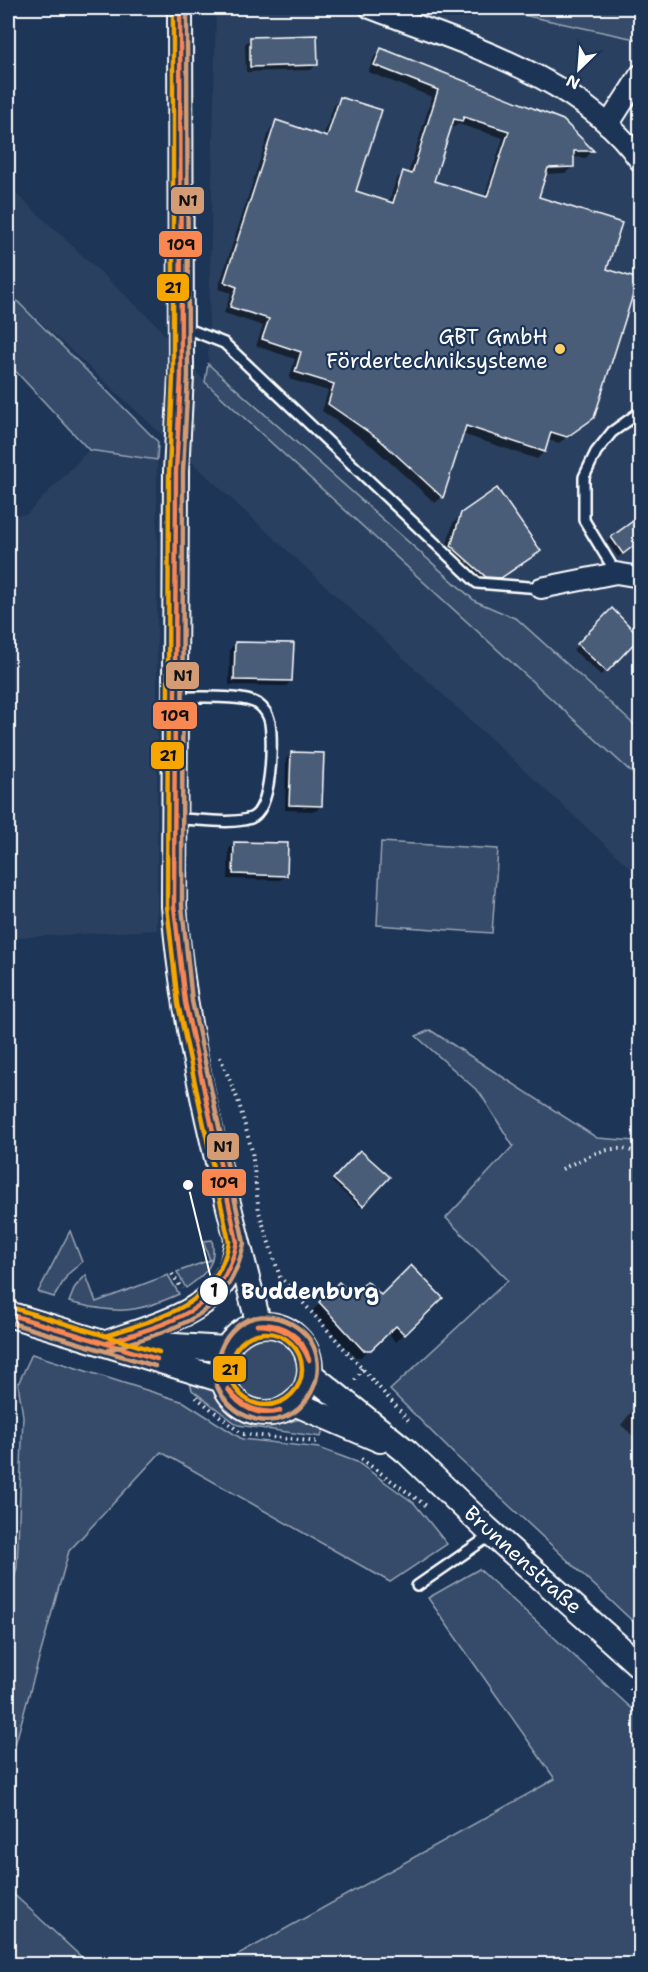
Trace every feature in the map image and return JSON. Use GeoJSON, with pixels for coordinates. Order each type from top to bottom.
{"type":"FeatureCollection","features":[{"type":"Feature","properties":{"kind":"street"},"geometry":{"type":"LineString","coordinates":[[180,8],[181,326],[174,819],[176,935],[190,1029],[237,1242],[259,1325]]}},
{"type":"Feature","properties":{"kind":"street"},"geometry":{"type":"LineString","coordinates":[[370,8],[525,69],[570,96],[608,125],[640,161]]}},
{"type":"Feature","properties":{"kind":"street"},"geometry":{"type":"LineString","coordinates":[[608,125],[640,75]]}},
{"type":"Feature","properties":{"kind":"street"},"geometry":{"type":"LineString","coordinates":[[541,588],[616,573],[640,577]]}},
{"type":"Feature","properties":{"kind":"street"},"geometry":{"type":"LineString","coordinates":[[107,1343],[192,1309],[218,1290],[230,1270],[237,1242]]}},
{"type":"Feature","properties":{"kind":"street"},"geometry":{"type":"LineString","coordinates":[[14,1316],[223,1380]]}},
{"type":"Feature","properties":{"kind":"street"},"geometry":{"type":"LineString","coordinates":[[259,1325],[275,1326],[291,1332],[302,1343],[309,1358],[310,1374],[305,1390],[294,1403],[273,1412],[251,1410],[238,1403],[229,1393],[223,1380],[223,1359],[227,1349],[241,1333],[259,1325]]}},
{"type":"Feature","properties":{"kind":"street"},"geometry":{"type":"LineString","coordinates":[[107,1343],[227,1349]]}},
{"type":"Feature","properties":{"kind":"street","name":"Brunnenstraße"},"geometry":{"type":"LineString","coordinates":[[310,1374],[339,1411],[407,1452],[492,1533],[640,1666]]}},
{"type":"Feature","properties":{"kind":"street","name":"Brunnenstraße"},"geometry":{"type":"LineString","coordinates":[[294,1403],[339,1411]]}},
{"type":"Feature","properties":{"kind":"lane"},"geometry":{"type":"LineString","coordinates":[[181,326],[224,343],[477,582],[541,588]]}},
{"type":"Feature","properties":{"kind":"lane"},"geometry":{"type":"LineString","coordinates":[[616,573],[584,520],[584,477],[596,452],[612,432],[640,412]]}},
{"type":"Feature","properties":{"kind":"lane"},"geometry":{"type":"LineString","coordinates":[[174,819],[235,820],[252,818],[262,809],[267,796],[270,721],[257,703],[243,699],[175,697]]}},
{"type":"Feature","properties":{"kind":"lane"},"geometry":{"type":"LineString","coordinates":[[417,1586],[492,1533]]}},
{"type":"Feature","properties":{"kind":"path"},"geometry":{"type":"LineString","coordinates":[[190,1029],[223,1059],[238,1100],[252,1151],[259,1212],[280,1277],[415,1427]]}},
{"type":"Feature","properties":{"kind":"path"},"geometry":{"type":"LineString","coordinates":[[562,1169],[598,1151],[634,1151],[640,1156]]}},
{"type":"Feature","properties":{"kind":"path"},"geometry":{"type":"LineString","coordinates":[[172,1274],[192,1309]]}},
{"type":"Feature","properties":{"kind":"path"},"geometry":{"type":"LineString","coordinates":[[186,1368],[185,1389],[242,1434],[328,1442],[339,1411],[362,1368]]}},
{"type":"Feature","properties":{"kind":"shaded area"},"geometry":{"type":"Polygon","coordinates":[[[216,8],[502,8],[523,15],[640,40],[640,730],[517,619],[475,601],[208,364],[216,8]]]}},
{"type":"Feature","properties":{"kind":"shaded area"},"geometry":{"type":"Polygon","coordinates":[[[502,8],[640,8],[640,40],[523,15],[502,8]]]}},
{"type":"Feature","properties":{"kind":"shaded area"},"geometry":{"type":"Polygon","coordinates":[[[8,186],[154,322],[205,382],[640,780],[640,877],[8,292],[8,186]]]}},
{"type":"Feature","properties":{"kind":"shaded area"},"geometry":{"type":"Polygon","coordinates":[[[8,292],[158,442],[157,460],[89,450],[8,363],[8,292]]]}},
{"type":"Feature","properties":{"kind":"shaded area"},"geometry":{"type":"Polygon","coordinates":[[[208,364],[475,601],[517,619],[640,730],[640,780],[205,382],[208,364]]]}},
{"type":"Feature","properties":{"kind":"shaded area"},"geometry":{"type":"Polygon","coordinates":[[[89,450],[157,460],[157,930],[8,938],[8,517],[27,514],[89,450]]]}},
{"type":"Feature","properties":{"kind":"shaded area"},"geometry":{"type":"Polygon","coordinates":[[[381,842],[498,849],[492,933],[377,925],[381,842]]]}},
{"type":"Feature","properties":{"kind":"shaded area"},"geometry":{"type":"Polygon","coordinates":[[[430,1030],[597,1138],[636,1141],[640,1144],[640,1628],[456,1456],[390,1390],[508,1280],[446,1218],[513,1146],[480,1093],[416,1036],[430,1030]]]}},
{"type":"Feature","properties":{"kind":"shaded area"},"geometry":{"type":"Polygon","coordinates":[[[70,1231],[82,1262],[68,1274],[54,1297],[38,1292],[70,1231]]]}},
{"type":"Feature","properties":{"kind":"shaded area"},"geometry":{"type":"Polygon","coordinates":[[[212,1240],[213,1256],[208,1268],[186,1288],[177,1272],[210,1260],[203,1241],[212,1240]]]}},
{"type":"Feature","properties":{"kind":"shaded area"},"geometry":{"type":"Polygon","coordinates":[[[86,1275],[96,1302],[168,1275],[179,1294],[164,1301],[125,1310],[100,1309],[69,1302],[75,1287],[86,1275]]]}},
{"type":"Feature","properties":{"kind":"shaded area"},"geometry":{"type":"Polygon","coordinates":[[[267,1337],[285,1342],[290,1346],[294,1351],[299,1369],[294,1387],[290,1392],[285,1396],[267,1401],[249,1396],[244,1392],[240,1387],[235,1369],[240,1351],[244,1346],[249,1342],[267,1337]]]}},
{"type":"Feature","properties":{"kind":"shaded area"},"geometry":{"type":"Polygon","coordinates":[[[32,1354],[184,1402],[242,1439],[319,1448],[357,1462],[414,1503],[447,1544],[390,1582],[161,1452],[69,1551],[8,1770],[8,1604],[17,1567],[23,1416],[18,1384],[32,1354]]]}},
{"type":"Feature","properties":{"kind":"shaded area"},"geometry":{"type":"Polygon","coordinates":[[[189,1379],[212,1388],[225,1408],[246,1423],[270,1427],[304,1418],[325,1423],[321,1437],[238,1425],[192,1390],[189,1379]]]}},
{"type":"Feature","properties":{"kind":"shaded area"},"geometry":{"type":"Polygon","coordinates":[[[479,1569],[640,1716],[640,1964],[222,1964],[555,1779],[428,1598],[479,1569]]]}},
{"type":"Feature","properties":{"kind":"shaded area"},"geometry":{"type":"Polygon","coordinates":[[[8,1889],[89,1964],[8,1964],[8,1889]]]}},
{"type":"Feature","properties":{"kind":"building"},"geometry":{"type":"Polygon","coordinates":[[[317,35],[318,65],[250,67],[250,37],[317,35]]]}},
{"type":"Feature","properties":{"kind":"building"},"geometry":{"type":"Polygon","coordinates":[[[381,48],[563,120],[594,151],[574,151],[574,167],[548,168],[539,197],[622,223],[607,269],[638,279],[594,418],[567,437],[551,432],[545,452],[466,426],[443,498],[380,440],[328,404],[334,384],[295,372],[301,352],[262,339],[269,319],[230,307],[237,287],[224,282],[276,120],[327,137],[340,97],[382,110],[356,191],[393,203],[403,171],[412,174],[438,90],[374,65],[381,48]],[[464,117],[462,121],[454,119],[434,181],[487,197],[509,131],[464,117]]]}},
{"type":"Feature","properties":{"kind":"building"},"geometry":{"type":"Polygon","coordinates":[[[497,488],[541,551],[501,578],[486,577],[451,546],[461,513],[497,488]]]}},
{"type":"Feature","properties":{"kind":"building"},"geometry":{"type":"Polygon","coordinates":[[[640,516],[640,541],[623,554],[611,537],[640,516]]]}},
{"type":"Feature","properties":{"kind":"building"},"geometry":{"type":"Polygon","coordinates":[[[612,608],[640,637],[607,672],[577,644],[612,608]]]}},
{"type":"Feature","properties":{"kind":"building"},"geometry":{"type":"Polygon","coordinates":[[[235,642],[294,643],[292,681],[234,680],[235,642]]]}},
{"type":"Feature","properties":{"kind":"building"},"geometry":{"type":"Polygon","coordinates":[[[291,752],[324,753],[322,806],[289,805],[291,752]]]}},
{"type":"Feature","properties":{"kind":"building"},"geometry":{"type":"Polygon","coordinates":[[[234,842],[288,843],[287,876],[233,874],[234,842]]]}},
{"type":"Feature","properties":{"kind":"building"},"geometry":{"type":"Polygon","coordinates":[[[360,1150],[390,1177],[363,1206],[333,1179],[360,1150]]]}},
{"type":"Feature","properties":{"kind":"building"},"geometry":{"type":"Polygon","coordinates":[[[411,1265],[443,1298],[405,1335],[396,1326],[371,1350],[363,1350],[319,1302],[339,1282],[353,1295],[367,1281],[381,1295],[411,1265]]]}},
{"type":"Feature","properties":{"kind":"transit line","name":"21"},"geometry":{"type":"LineString","coordinates":[[105,1336],[165,1315],[199,1296],[212,1282],[222,1264],[229,1242],[178,1004],[167,906],[169,472],[173,376],[173,8]]}},
{"type":"Feature","properties":{"kind":"transit line","name":"109"},"geometry":{"type":"LineString","coordinates":[[107,1343],[171,1321],[189,1312],[205,1300],[219,1285],[230,1266],[237,1242],[185,1002],[174,906],[176,472],[181,376],[180,8]]}},
{"type":"Feature","properties":{"kind":"transit line","name":"N1"},"geometry":{"type":"LineString","coordinates":[[109,1350],[176,1327],[195,1317],[212,1304],[226,1289],[237,1269],[244,1243],[192,1001],[182,906],[183,472],[188,376],[187,8]]}},
{"type":"Feature","properties":{"kind":"transit line","name":"21"},"geometry":{"type":"LineString","coordinates":[[10,1307],[159,1352]]}},
{"type":"Feature","properties":{"kind":"transit line","name":"109"},"geometry":{"type":"LineString","coordinates":[[8,1314],[157,1359]]}},
{"type":"Feature","properties":{"kind":"transit line","name":"N1"},"geometry":{"type":"LineString","coordinates":[[216,1380],[220,1350],[236,1327],[248,1320],[261,1317],[276,1318],[292,1324],[309,1338],[317,1356],[317,1375],[311,1393],[299,1408],[283,1418],[264,1421],[242,1414],[226,1401],[216,1383]]}},
{"type":"Feature","properties":{"kind":"transit line","name":"N1"},"geometry":{"type":"LineString","coordinates":[[8,1322],[155,1366]]}},
{"type":"Feature","properties":{"kind":"transit line","name":"109"},"geometry":{"type":"LineString","coordinates":[[257,1325],[283,1330],[289,1334],[300,1345],[309,1360]]}},
{"type":"Feature","properties":{"kind":"transit line","name":"109"},"geometry":{"type":"LineString","coordinates":[[257,1325],[275,1326],[290,1332],[302,1344],[309,1360]]}},
{"type":"Feature","properties":{"kind":"transit line","name":"21"},"geometry":{"type":"LineString","coordinates":[[273,1333],[292,1343],[300,1355],[302,1369],[300,1383],[292,1395],[280,1403],[259,1405],[240,1395],[232,1383],[230,1362],[240,1343],[252,1335],[273,1333]]}},
{"type":"Feature","properties":{"kind":"transit line","name":"109"},"geometry":{"type":"LineString","coordinates":[[228,1389],[244,1405],[251,1408],[272,1412],[280,1411]]}},
{"type":"Feature","properties":{"kind":"transit line","name":"109"},"geometry":{"type":"LineString","coordinates":[[228,1389],[244,1406],[257,1412],[280,1411]]}},
{"type":"Feature","properties":{"kind":"place","name":"GBT GmbH Fördertechniksysteme"},"geometry":{"type":"Point","coordinates":[560,349]}},
{"type":"Feature","properties":{"kind":"place","name":"Buddenburg"},"geometry":{"type":"Point","coordinates":[188,1185]}}]}
